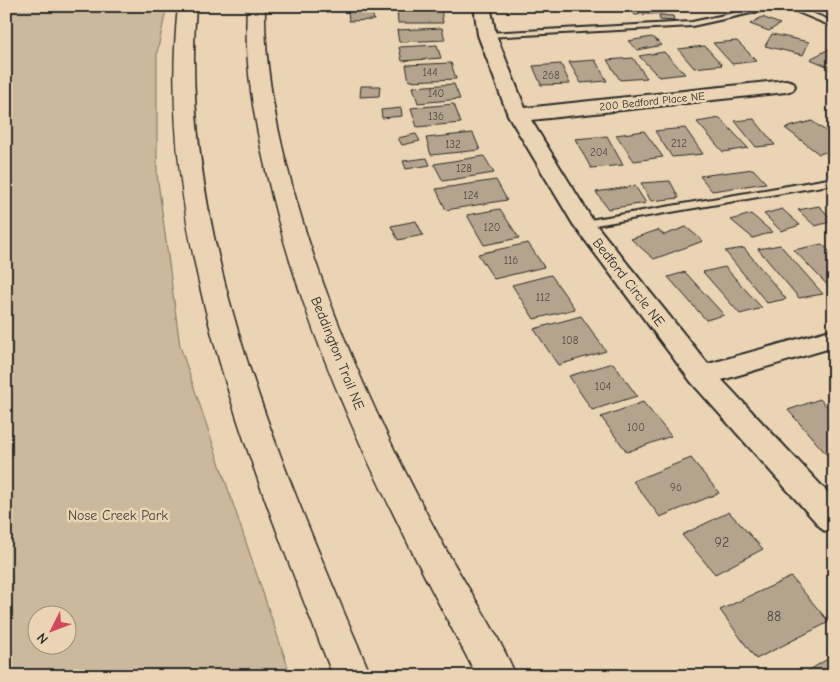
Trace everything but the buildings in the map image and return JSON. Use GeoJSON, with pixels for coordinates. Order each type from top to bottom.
{"type":"FeatureCollection","features":[{"type":"Feature","properties":{"kind":"main road"},"geometry":{"type":"LineString","coordinates":[[187,6],[183,87],[188,148],[203,248],[228,342],[277,491],[352,676]]}},
{"type":"Feature","properties":{"kind":"main road","name":"Beddington Trail NE"},"geometry":{"type":"LineString","coordinates":[[256,6],[257,77],[276,169],[291,227],[326,328],[381,454],[448,587],[497,676]]}},
{"type":"Feature","properties":{"kind":"street","name":"Bedford Circle NE"},"geometry":{"type":"LineString","coordinates":[[482,6],[487,35],[518,115],[584,224],[702,376],[834,521]]}},
{"type":"Feature","properties":{"kind":"street","name":"200 Bedford Place NE"},"geometry":{"type":"LineString","coordinates":[[518,115],[786,86]]}},
{"type":"Feature","properties":{"kind":"street"},"geometry":{"type":"LineString","coordinates":[[702,376],[834,338]]}},
{"type":"Feature","properties":{"kind":"lane"},"geometry":{"type":"LineString","coordinates":[[487,35],[692,24],[779,6]]}},
{"type":"Feature","properties":{"kind":"lane"},"geometry":{"type":"LineString","coordinates":[[787,6],[834,25]]}},
{"type":"Feature","properties":{"kind":"lane"},"geometry":{"type":"LineString","coordinates":[[584,224],[834,181]]}},
{"type":"Feature","properties":{"kind":"green space","name":"Nose Creek Park"},"geometry":{"type":"Polygon","coordinates":[[[6,6],[167,6],[157,53],[157,174],[180,346],[291,676],[6,676],[6,6]]]}}]}
